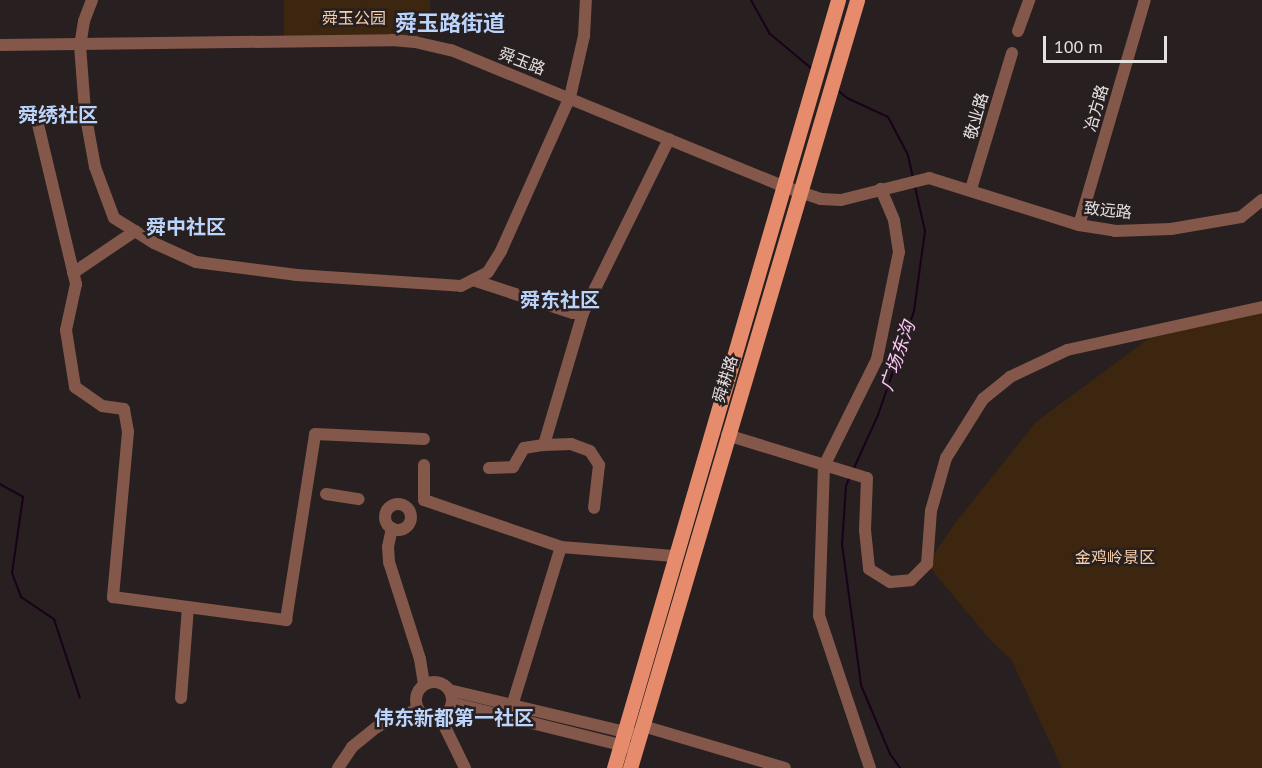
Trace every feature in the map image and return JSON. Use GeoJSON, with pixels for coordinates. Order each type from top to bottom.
{"type":"FeatureCollection","features":[{"type":"Feature","properties":{"kind":"main road","name":"舜耕路"},"geometry":{"type":"LineString","coordinates":[[614,768],[838,0]]}},
{"type":"Feature","properties":{"kind":"main road","name":"舜耕路"},"geometry":{"type":"LineString","coordinates":[[630,768],[857,0]]}},
{"type":"Feature","properties":{"kind":"street"},"geometry":{"type":"LineString","coordinates":[[92,0],[84,21],[80,45],[86,112],[95,167],[114,218],[196,262],[297,275],[461,285],[488,272],[501,251],[570,97],[584,36],[586,0]]}},
{"type":"Feature","properties":{"kind":"street"},"geometry":{"type":"LineString","coordinates":[[1018,31],[1029,0]]}},
{"type":"Feature","properties":{"kind":"street","name":"冶方路"},"geometry":{"type":"LineString","coordinates":[[1079,225],[1145,0]]}},
{"type":"Feature","properties":{"kind":"street","name":"舜玉路"},"geometry":{"type":"LineString","coordinates":[[0,45],[392,40],[452,50],[782,186],[821,199],[841,200],[881,189]]}},
{"type":"Feature","properties":{"kind":"street","name":"敬业路"},"geometry":{"type":"LineString","coordinates":[[971,189],[1011,53]]}},
{"type":"Feature","properties":{"kind":"street"},"geometry":{"type":"LineString","coordinates":[[86,112],[36,116],[76,284],[66,330],[75,387],[102,406],[124,409],[128,432],[113,597],[286,620],[315,434],[424,439]]}},
{"type":"Feature","properties":{"kind":"street"},"geometry":{"type":"LineString","coordinates":[[544,445],[583,313],[669,139]]}},
{"type":"Feature","properties":{"kind":"street","name":"致远路"},"geometry":{"type":"LineString","coordinates":[[881,189],[926,179],[949,183],[1079,225],[1115,231],[1171,229],[1241,217],[1262,200]]}},
{"type":"Feature","properties":{"kind":"street"},"geometry":{"type":"LineString","coordinates":[[870,768],[819,616],[824,466],[877,359],[899,252],[894,220],[881,189]]}},
{"type":"Feature","properties":{"kind":"street"},"geometry":{"type":"LineString","coordinates":[[73,273],[135,231]]}},
{"type":"Feature","properties":{"kind":"street"},"geometry":{"type":"LineString","coordinates":[[473,280],[573,313],[583,313]]}},
{"type":"Feature","properties":{"kind":"street"},"geometry":{"type":"LineString","coordinates":[[727,435],[867,478],[865,531],[869,569],[890,582],[911,580],[927,564],[931,511],[946,458],[983,399],[1010,377],[1067,350],[1262,307]]}},
{"type":"Feature","properties":{"kind":"street"},"geometry":{"type":"LineString","coordinates":[[489,468],[513,467],[524,448],[571,444],[590,451],[599,465],[594,508]]}},
{"type":"Feature","properties":{"kind":"street"},"geometry":{"type":"LineString","coordinates":[[424,465],[424,500]]}},
{"type":"Feature","properties":{"kind":"street"},"geometry":{"type":"LineString","coordinates":[[326,494],[360,499]]}},
{"type":"Feature","properties":{"kind":"street"},"geometry":{"type":"LineString","coordinates":[[406,507],[411,514],[408,526],[400,530],[392,528],[386,519],[387,511],[396,505],[406,507],[424,500],[561,547],[674,556]]}},
{"type":"Feature","properties":{"kind":"street"},"geometry":{"type":"LineString","coordinates":[[392,528],[388,547],[389,562],[420,659],[424,685]]}},
{"type":"Feature","properties":{"kind":"street"},"geometry":{"type":"LineString","coordinates":[[512,706],[561,547]]}},
{"type":"Feature","properties":{"kind":"street"},"geometry":{"type":"LineString","coordinates":[[181,698],[188,607]]}},
{"type":"Feature","properties":{"kind":"street"},"geometry":{"type":"LineString","coordinates":[[452,704],[440,717],[428,718],[418,710],[417,694],[424,685],[435,682],[449,690],[622,739]]}},
{"type":"Feature","properties":{"kind":"street"},"geometry":{"type":"LineString","coordinates":[[449,690],[452,704]]}},
{"type":"Feature","properties":{"kind":"street"},"geometry":{"type":"LineString","coordinates":[[452,704],[622,739],[640,737],[785,768]]}},
{"type":"Feature","properties":{"kind":"street"},"geometry":{"type":"LineString","coordinates":[[338,768],[352,747],[376,727],[392,718],[418,710]]}},
{"type":"Feature","properties":{"kind":"street"},"geometry":{"type":"LineString","coordinates":[[440,717],[465,768]]}},
{"type":"Feature","properties":{"kind":"green space","name":"舜玉公园"},"geometry":{"type":"Polygon","coordinates":[[[284,0],[430,0],[430,36],[284,36],[284,0]]]}},
{"type":"Feature","properties":{"kind":"green space","name":"金鸡岭景区"},"geometry":{"type":"Polygon","coordinates":[[[1262,305],[1262,768],[1062,768],[1011,659],[992,642],[927,564],[956,522],[1036,422],[1163,328],[1262,305]]]}},
{"type":"Feature","properties":{"kind":"waterway","name":"广场东沟"},"geometry":{"type":"LineString","coordinates":[[751,0],[769,33],[811,68]]}},
{"type":"Feature","properties":{"kind":"waterway","name":"广场东沟"},"geometry":{"type":"LineString","coordinates":[[836,89],[847,98],[888,117],[908,155],[913,179]]}},
{"type":"Feature","properties":{"kind":"waterway","name":"广场东沟"},"geometry":{"type":"LineString","coordinates":[[854,468],[878,415],[914,311],[925,231],[915,187]]}},
{"type":"Feature","properties":{"kind":"waterway","name":"广场东沟"},"geometry":{"type":"LineString","coordinates":[[850,476],[846,486],[842,544],[861,685],[890,754],[900,768]]}},
{"type":"Feature","properties":{"kind":"waterway"},"geometry":{"type":"LineString","coordinates":[[0,484],[23,497],[12,573],[21,597],[54,619],[80,698]]}},
{"type":"Feature","properties":{"kind":"district","name":"舜玉路街道"},"geometry":{"type":"Point","coordinates":[450,24]}},
{"type":"Feature","properties":{"kind":"district","name":"舜绣社区"},"geometry":{"type":"Point","coordinates":[58,115]}},
{"type":"Feature","properties":{"kind":"district","name":"舜中社区"},"geometry":{"type":"Point","coordinates":[186,227]}},
{"type":"Feature","properties":{"kind":"district","name":"舜东社区"},"geometry":{"type":"Point","coordinates":[560,300]}},
{"type":"Feature","properties":{"kind":"district","name":"伟东新都第一社区"},"geometry":{"type":"Point","coordinates":[454,718]}}]}
